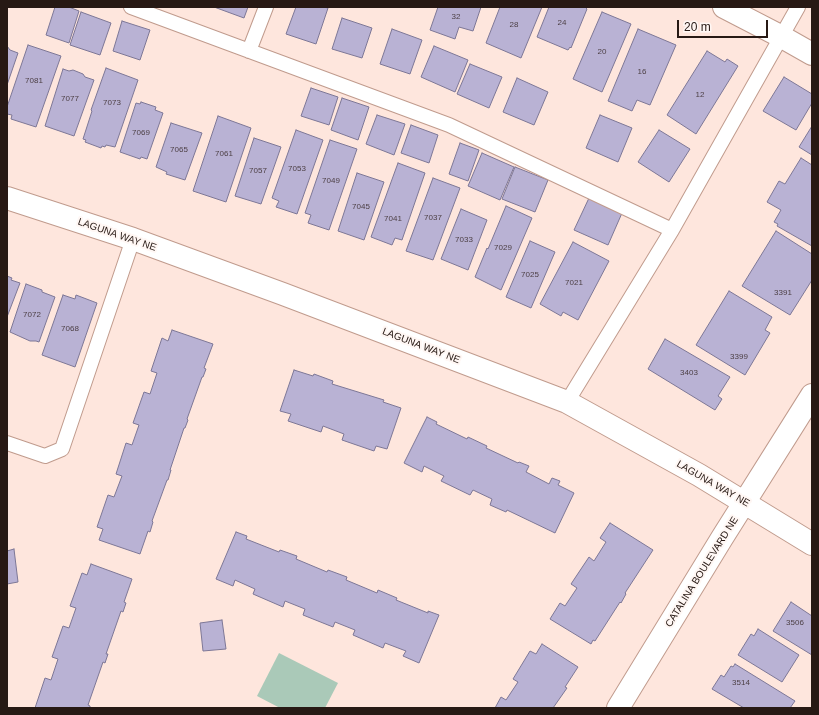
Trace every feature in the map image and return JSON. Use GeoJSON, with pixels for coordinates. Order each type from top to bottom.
{"type":"FeatureCollection","features":[{"type":"Feature","properties":{"kind":"street"},"geometry":{"type":"LineString","coordinates":[[724,7],[812,54]]}},
{"type":"Feature","properties":{"kind":"street","name":"LAGUNA WAY NE"},"geometry":{"type":"LineString","coordinates":[[7,198],[133,239],[283,294],[567,402],[745,502],[812,544]]}},
{"type":"Feature","properties":{"kind":"street","name":"CATALINA BOULEVARD NE"},"geometry":{"type":"LineString","coordinates":[[618,708],[717,545],[812,396]]}},
{"type":"Feature","properties":{"kind":"lane"},"geometry":{"type":"LineString","coordinates":[[131,7],[449,125],[672,230]]}},
{"type":"Feature","properties":{"kind":"lane"},"geometry":{"type":"LineString","coordinates":[[249,51],[266,7]]}},
{"type":"Feature","properties":{"kind":"lane"},"geometry":{"type":"LineString","coordinates":[[567,402],[672,230],[798,7]]}},
{"type":"Feature","properties":{"kind":"lane"},"geometry":{"type":"LineString","coordinates":[[7,443],[45,456],[62,449],[133,239]]}},
{"type":"Feature","properties":{"kind":"green space"},"geometry":{"type":"Polygon","coordinates":[[[279,653],[338,683],[325,708],[280,708],[257,696],[279,653]]]}},
{"type":"Feature","properties":{"kind":"building"},"geometry":{"type":"Polygon","coordinates":[[[55,7],[69,7],[79,11],[69,43],[46,35],[55,7]]]}},
{"type":"Feature","properties":{"kind":"building"},"geometry":{"type":"Polygon","coordinates":[[[214,7],[248,7],[244,18],[214,7]]]}},
{"type":"Feature","properties":{"kind":"building"},"geometry":{"type":"Polygon","coordinates":[[[296,7],[328,8],[316,44],[286,34],[296,7]]]}},
{"type":"Feature","properties":{"kind":"building"},"geometry":{"type":"Polygon","coordinates":[[[438,7],[481,7],[473,31],[459,27],[455,39],[430,30],[438,7]]]}},
{"type":"Feature","properties":{"kind":"building"},"geometry":{"type":"Polygon","coordinates":[[[500,7],[542,7],[521,58],[486,43],[500,7]]]}},
{"type":"Feature","properties":{"kind":"building"},"geometry":{"type":"Polygon","coordinates":[[[549,7],[585,7],[587,9],[571,48],[570,47],[568,50],[537,37],[549,7]]]}},
{"type":"Feature","properties":{"kind":"building"},"geometry":{"type":"Polygon","coordinates":[[[81,12],[111,23],[100,55],[70,45],[81,12]]]}},
{"type":"Feature","properties":{"kind":"building"},"geometry":{"type":"Polygon","coordinates":[[[602,12],[631,24],[602,92],[573,79],[602,12]]]}},
{"type":"Feature","properties":{"kind":"building"},"geometry":{"type":"Polygon","coordinates":[[[342,18],[372,28],[362,58],[332,49],[342,18]]]}},
{"type":"Feature","properties":{"kind":"building"},"geometry":{"type":"Polygon","coordinates":[[[122,21],[150,30],[140,60],[113,51],[122,21]]]}},
{"type":"Feature","properties":{"kind":"building"},"geometry":{"type":"Polygon","coordinates":[[[392,29],[422,40],[410,74],[380,64],[392,29]]]}},
{"type":"Feature","properties":{"kind":"building"},"geometry":{"type":"Polygon","coordinates":[[[638,29],[676,45],[650,105],[637,100],[632,111],[608,101],[638,29]]]}},
{"type":"Feature","properties":{"kind":"building"},"geometry":{"type":"Polygon","coordinates":[[[28,45],[61,56],[36,127],[11,119],[12,115],[7,114],[7,107],[28,45]]]}},
{"type":"Feature","properties":{"kind":"building"},"geometry":{"type":"Polygon","coordinates":[[[7,46],[10,50],[18,53],[7,85],[7,46]]]}},
{"type":"Feature","properties":{"kind":"building"},"geometry":{"type":"Polygon","coordinates":[[[434,46],[468,60],[455,92],[421,77],[434,46]]]}},
{"type":"Feature","properties":{"kind":"building"},"geometry":{"type":"Polygon","coordinates":[[[707,51],[725,62],[727,59],[738,66],[696,134],[667,115],[707,51]]]}},
{"type":"Feature","properties":{"kind":"building"},"geometry":{"type":"Polygon","coordinates":[[[470,64],[502,77],[489,108],[457,94],[470,64]]]}},
{"type":"Feature","properties":{"kind":"building"},"geometry":{"type":"Polygon","coordinates":[[[106,68],[138,80],[115,147],[106,145],[105,147],[102,146],[101,148],[85,142],[86,140],[83,139],[92,111],[91,110],[106,68]]]}},
{"type":"Feature","properties":{"kind":"building"},"geometry":{"type":"Polygon","coordinates":[[[63,69],[69,71],[73,70],[94,80],[74,136],[45,126],[63,69]]]}},
{"type":"Feature","properties":{"kind":"building"},"geometry":{"type":"Polygon","coordinates":[[[784,77],[812,94],[812,103],[796,130],[763,111],[784,77]]]}},
{"type":"Feature","properties":{"kind":"building"},"geometry":{"type":"Polygon","coordinates":[[[517,78],[548,92],[534,125],[503,112],[517,78]]]}},
{"type":"Feature","properties":{"kind":"building"},"geometry":{"type":"Polygon","coordinates":[[[311,88],[338,97],[329,125],[301,116],[311,88]]]}},
{"type":"Feature","properties":{"kind":"building"},"geometry":{"type":"Polygon","coordinates":[[[342,98],[369,107],[358,140],[331,130],[342,98]]]}},
{"type":"Feature","properties":{"kind":"building"},"geometry":{"type":"Polygon","coordinates":[[[141,102],[156,107],[155,110],[163,113],[147,159],[141,157],[140,159],[120,152],[136,103],[140,104],[141,102]]]}},
{"type":"Feature","properties":{"kind":"building"},"geometry":{"type":"Polygon","coordinates":[[[377,115],[405,124],[394,155],[366,144],[377,115]]]}},
{"type":"Feature","properties":{"kind":"building"},"geometry":{"type":"Polygon","coordinates":[[[600,115],[632,128],[618,162],[586,148],[600,115]]]}},
{"type":"Feature","properties":{"kind":"building"},"geometry":{"type":"Polygon","coordinates":[[[218,116],[251,128],[226,202],[193,191],[218,116]]]}},
{"type":"Feature","properties":{"kind":"building"},"geometry":{"type":"Polygon","coordinates":[[[171,123],[202,133],[185,180],[166,174],[167,172],[156,167],[171,123]]]}},
{"type":"Feature","properties":{"kind":"building"},"geometry":{"type":"Polygon","coordinates":[[[411,125],[438,135],[429,163],[401,153],[411,125]]]}},
{"type":"Feature","properties":{"kind":"building"},"geometry":{"type":"Polygon","coordinates":[[[812,126],[812,155],[799,147],[812,126]]]}},
{"type":"Feature","properties":{"kind":"building"},"geometry":{"type":"Polygon","coordinates":[[[296,130],[323,140],[297,214],[276,207],[279,201],[272,198],[296,130]]]}},
{"type":"Feature","properties":{"kind":"building"},"geometry":{"type":"Polygon","coordinates":[[[659,130],[690,149],[669,182],[638,162],[659,130]]]}},
{"type":"Feature","properties":{"kind":"building"},"geometry":{"type":"Polygon","coordinates":[[[254,138],[281,147],[261,204],[235,196],[254,138]]]}},
{"type":"Feature","properties":{"kind":"building"},"geometry":{"type":"Polygon","coordinates":[[[330,140],[357,149],[329,230],[308,223],[311,215],[305,213],[330,140]]]}},
{"type":"Feature","properties":{"kind":"building"},"geometry":{"type":"Polygon","coordinates":[[[460,143],[479,150],[468,181],[449,174],[460,143]]]}},
{"type":"Feature","properties":{"kind":"building"},"geometry":{"type":"Polygon","coordinates":[[[482,153],[514,167],[500,200],[468,186],[482,153]]]}},
{"type":"Feature","properties":{"kind":"building"},"geometry":{"type":"Polygon","coordinates":[[[801,158],[812,165],[812,246],[777,226],[778,224],[774,222],[781,210],[767,202],[779,181],[785,184],[801,158]]]}},
{"type":"Feature","properties":{"kind":"building"},"geometry":{"type":"Polygon","coordinates":[[[398,163],[425,173],[402,240],[395,238],[392,245],[371,237],[398,163]]]}},
{"type":"Feature","properties":{"kind":"building"},"geometry":{"type":"Polygon","coordinates":[[[515,167],[548,180],[535,212],[502,199],[515,167]]]}},
{"type":"Feature","properties":{"kind":"building"},"geometry":{"type":"Polygon","coordinates":[[[357,173],[384,182],[364,240],[338,231],[357,173]]]}},
{"type":"Feature","properties":{"kind":"building"},"geometry":{"type":"Polygon","coordinates":[[[433,178],[460,188],[433,260],[406,251],[433,178]]]}},
{"type":"Feature","properties":{"kind":"building"},"geometry":{"type":"Polygon","coordinates":[[[589,198],[622,213],[608,245],[574,230],[589,198]]]}},
{"type":"Feature","properties":{"kind":"building"},"geometry":{"type":"Polygon","coordinates":[[[506,206],[532,218],[501,290],[475,277],[506,206]]]}},
{"type":"Feature","properties":{"kind":"building"},"geometry":{"type":"Polygon","coordinates":[[[461,209],[487,220],[468,270],[441,259],[461,209]]]}},
{"type":"Feature","properties":{"kind":"building"},"geometry":{"type":"Polygon","coordinates":[[[776,231],[812,254],[812,280],[790,315],[742,286],[776,231]]]}},
{"type":"Feature","properties":{"kind":"building"},"geometry":{"type":"Polygon","coordinates":[[[530,241],[555,252],[531,308],[506,297],[530,241]]]}},
{"type":"Feature","properties":{"kind":"building"},"geometry":{"type":"Polygon","coordinates":[[[573,242],[609,261],[578,320],[563,312],[561,316],[540,304],[573,242]]]}},
{"type":"Feature","properties":{"kind":"building"},"geometry":{"type":"Polygon","coordinates":[[[7,276],[12,278],[11,280],[20,283],[7,317],[7,276]]]}},
{"type":"Feature","properties":{"kind":"building"},"geometry":{"type":"Polygon","coordinates":[[[26,284],[55,297],[39,342],[30,341],[10,332],[26,284]]]}},
{"type":"Feature","properties":{"kind":"building"},"geometry":{"type":"Polygon","coordinates":[[[729,291],[772,317],[765,330],[770,333],[745,375],[696,345],[729,291]]]}},
{"type":"Feature","properties":{"kind":"building"},"geometry":{"type":"Polygon","coordinates":[[[63,295],[75,299],[76,295],[97,303],[75,367],[42,355],[63,295]]]}},
{"type":"Feature","properties":{"kind":"building"},"geometry":{"type":"Polygon","coordinates":[[[172,330],[213,344],[204,368],[206,369],[170,470],[168,480],[152,521],[150,532],[148,531],[140,554],[99,540],[103,529],[97,527],[108,495],[114,497],[122,476],[116,474],[126,443],[132,445],[139,425],[133,423],[144,392],[150,394],[157,373],[151,371],[162,338],[168,341],[172,330]]]}},
{"type":"Feature","properties":{"kind":"building"},"geometry":{"type":"Polygon","coordinates":[[[665,339],[730,377],[718,396],[722,399],[715,410],[648,369],[665,339]]]}},
{"type":"Feature","properties":{"kind":"building"},"geometry":{"type":"Polygon","coordinates":[[[294,370],[313,376],[314,374],[333,381],[332,384],[384,400],[383,402],[401,408],[387,449],[376,446],[374,451],[342,440],[344,434],[323,426],[321,432],[288,421],[291,414],[280,411],[294,370]]]}},
{"type":"Feature","properties":{"kind":"building"},"geometry":{"type":"Polygon","coordinates":[[[427,417],[437,422],[436,424],[467,439],[468,437],[487,446],[486,448],[518,463],[519,462],[529,466],[526,472],[549,484],[552,478],[560,481],[558,485],[574,493],[555,533],[507,510],[506,512],[490,505],[492,499],[473,490],[470,495],[441,481],[444,476],[424,466],[422,472],[404,463],[427,417]]]}},
{"type":"Feature","properties":{"kind":"building"},"geometry":{"type":"Polygon","coordinates":[[[610,523],[653,550],[625,593],[626,594],[621,603],[620,602],[595,641],[593,640],[591,644],[550,619],[560,603],[565,606],[577,588],[571,584],[589,557],[594,561],[606,542],[600,538],[610,523]]]}},
{"type":"Feature","properties":{"kind":"building"},"geometry":{"type":"Polygon","coordinates":[[[236,532],[247,536],[246,539],[279,552],[280,550],[297,556],[296,559],[327,572],[328,570],[347,577],[346,580],[377,593],[378,590],[397,598],[396,600],[428,613],[428,611],[439,615],[419,663],[403,656],[406,651],[385,643],[383,648],[353,635],[355,630],[335,622],[333,627],[303,615],[305,609],[285,601],[283,607],[253,594],[255,589],[235,580],[233,586],[216,579],[236,532]]]}},
{"type":"Feature","properties":{"kind":"building"},"geometry":{"type":"Polygon","coordinates":[[[14,549],[18,582],[7,584],[7,551],[14,549]]]}},
{"type":"Feature","properties":{"kind":"building"},"geometry":{"type":"Polygon","coordinates":[[[91,564],[132,579],[124,602],[126,603],[123,612],[121,611],[106,654],[108,654],[105,663],[103,662],[88,705],[90,708],[35,708],[45,678],[51,680],[58,659],[52,657],[63,626],[69,628],[76,608],[70,606],[82,573],[87,575],[91,564]]]}},
{"type":"Feature","properties":{"kind":"building"},"geometry":{"type":"Polygon","coordinates":[[[791,602],[812,616],[812,655],[773,631],[791,602]]]}},
{"type":"Feature","properties":{"kind":"building"},"geometry":{"type":"Polygon","coordinates":[[[222,620],[226,649],[203,651],[200,623],[222,620]]]}},
{"type":"Feature","properties":{"kind":"building"},"geometry":{"type":"Polygon","coordinates":[[[758,629],[799,655],[782,682],[738,655],[751,634],[754,636],[758,629]]]}},
{"type":"Feature","properties":{"kind":"building"},"geometry":{"type":"Polygon","coordinates":[[[542,644],[578,667],[565,687],[567,688],[553,708],[495,708],[501,697],[506,700],[518,682],[513,679],[530,651],[536,654],[542,644]]]}},
{"type":"Feature","properties":{"kind":"building"},"geometry":{"type":"Polygon","coordinates":[[[735,664],[795,701],[790,708],[744,708],[712,689],[721,675],[724,677],[731,666],[733,667],[735,664]]]}}]}
